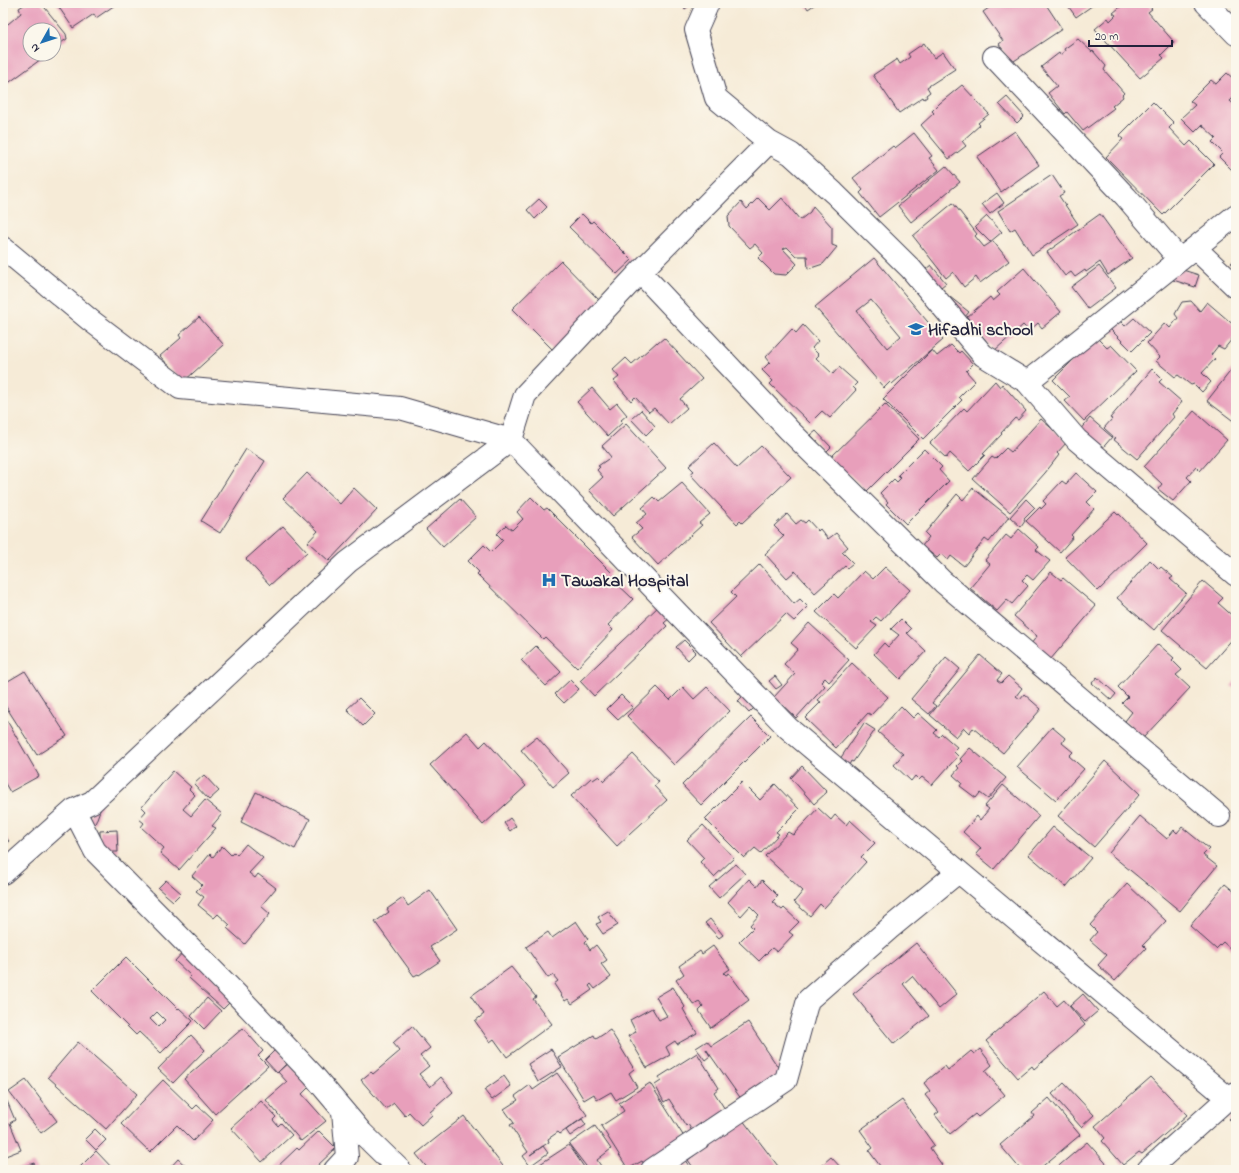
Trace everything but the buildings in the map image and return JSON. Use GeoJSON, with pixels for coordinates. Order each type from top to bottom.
{"type":"FeatureCollection","features":[{"type":"Feature","properties":{"kind":"street"},"geometry":{"type":"LineString","coordinates":[[708,3],[696,30],[716,98],[769,142],[791,154],[906,264],[983,355],[1027,382],[1077,440],[1236,575]]}},
{"type":"Feature","properties":{"kind":"street"},"geometry":{"type":"LineString","coordinates":[[1206,3],[1236,34]]}},
{"type":"Feature","properties":{"kind":"street"},"geometry":{"type":"LineString","coordinates":[[994,57],[1126,197],[1187,254],[1236,288]]}},
{"type":"Feature","properties":{"kind":"street"},"geometry":{"type":"LineString","coordinates":[[3,873],[74,810],[92,802],[348,562],[511,440],[524,395],[640,272],[769,142]]}},
{"type":"Feature","properties":{"kind":"street"},"geometry":{"type":"LineString","coordinates":[[1027,382],[1236,215]]}},
{"type":"Feature","properties":{"kind":"street"},"geometry":{"type":"LineString","coordinates":[[3,248],[90,320],[180,388],[400,408],[511,440],[788,728],[958,872],[1232,1096],[1148,1170]]}},
{"type":"Feature","properties":{"kind":"street"},"geometry":{"type":"LineString","coordinates":[[640,272],[789,430],[943,582],[1219,816]]}},
{"type":"Feature","properties":{"kind":"street"},"geometry":{"type":"LineString","coordinates":[[74,810],[95,851],[245,1003],[313,1076],[362,1133],[400,1170]]}},
{"type":"Feature","properties":{"kind":"street"},"geometry":{"type":"LineString","coordinates":[[652,1170],[786,1080],[808,1000],[890,928],[958,872]]}},
{"type":"Feature","properties":{"kind":"street"},"geometry":{"type":"LineString","coordinates":[[335,1170],[347,1157],[343,1111]]}},
{"type":"Feature","properties":{"kind":"place","name":"Hifadhi school"},"geometry":{"type":"Point","coordinates":[916,329]}},
{"type":"Feature","properties":{"kind":"place","name":"Tawakal Hospital"},"geometry":{"type":"Point","coordinates":[549,580]}}]}
